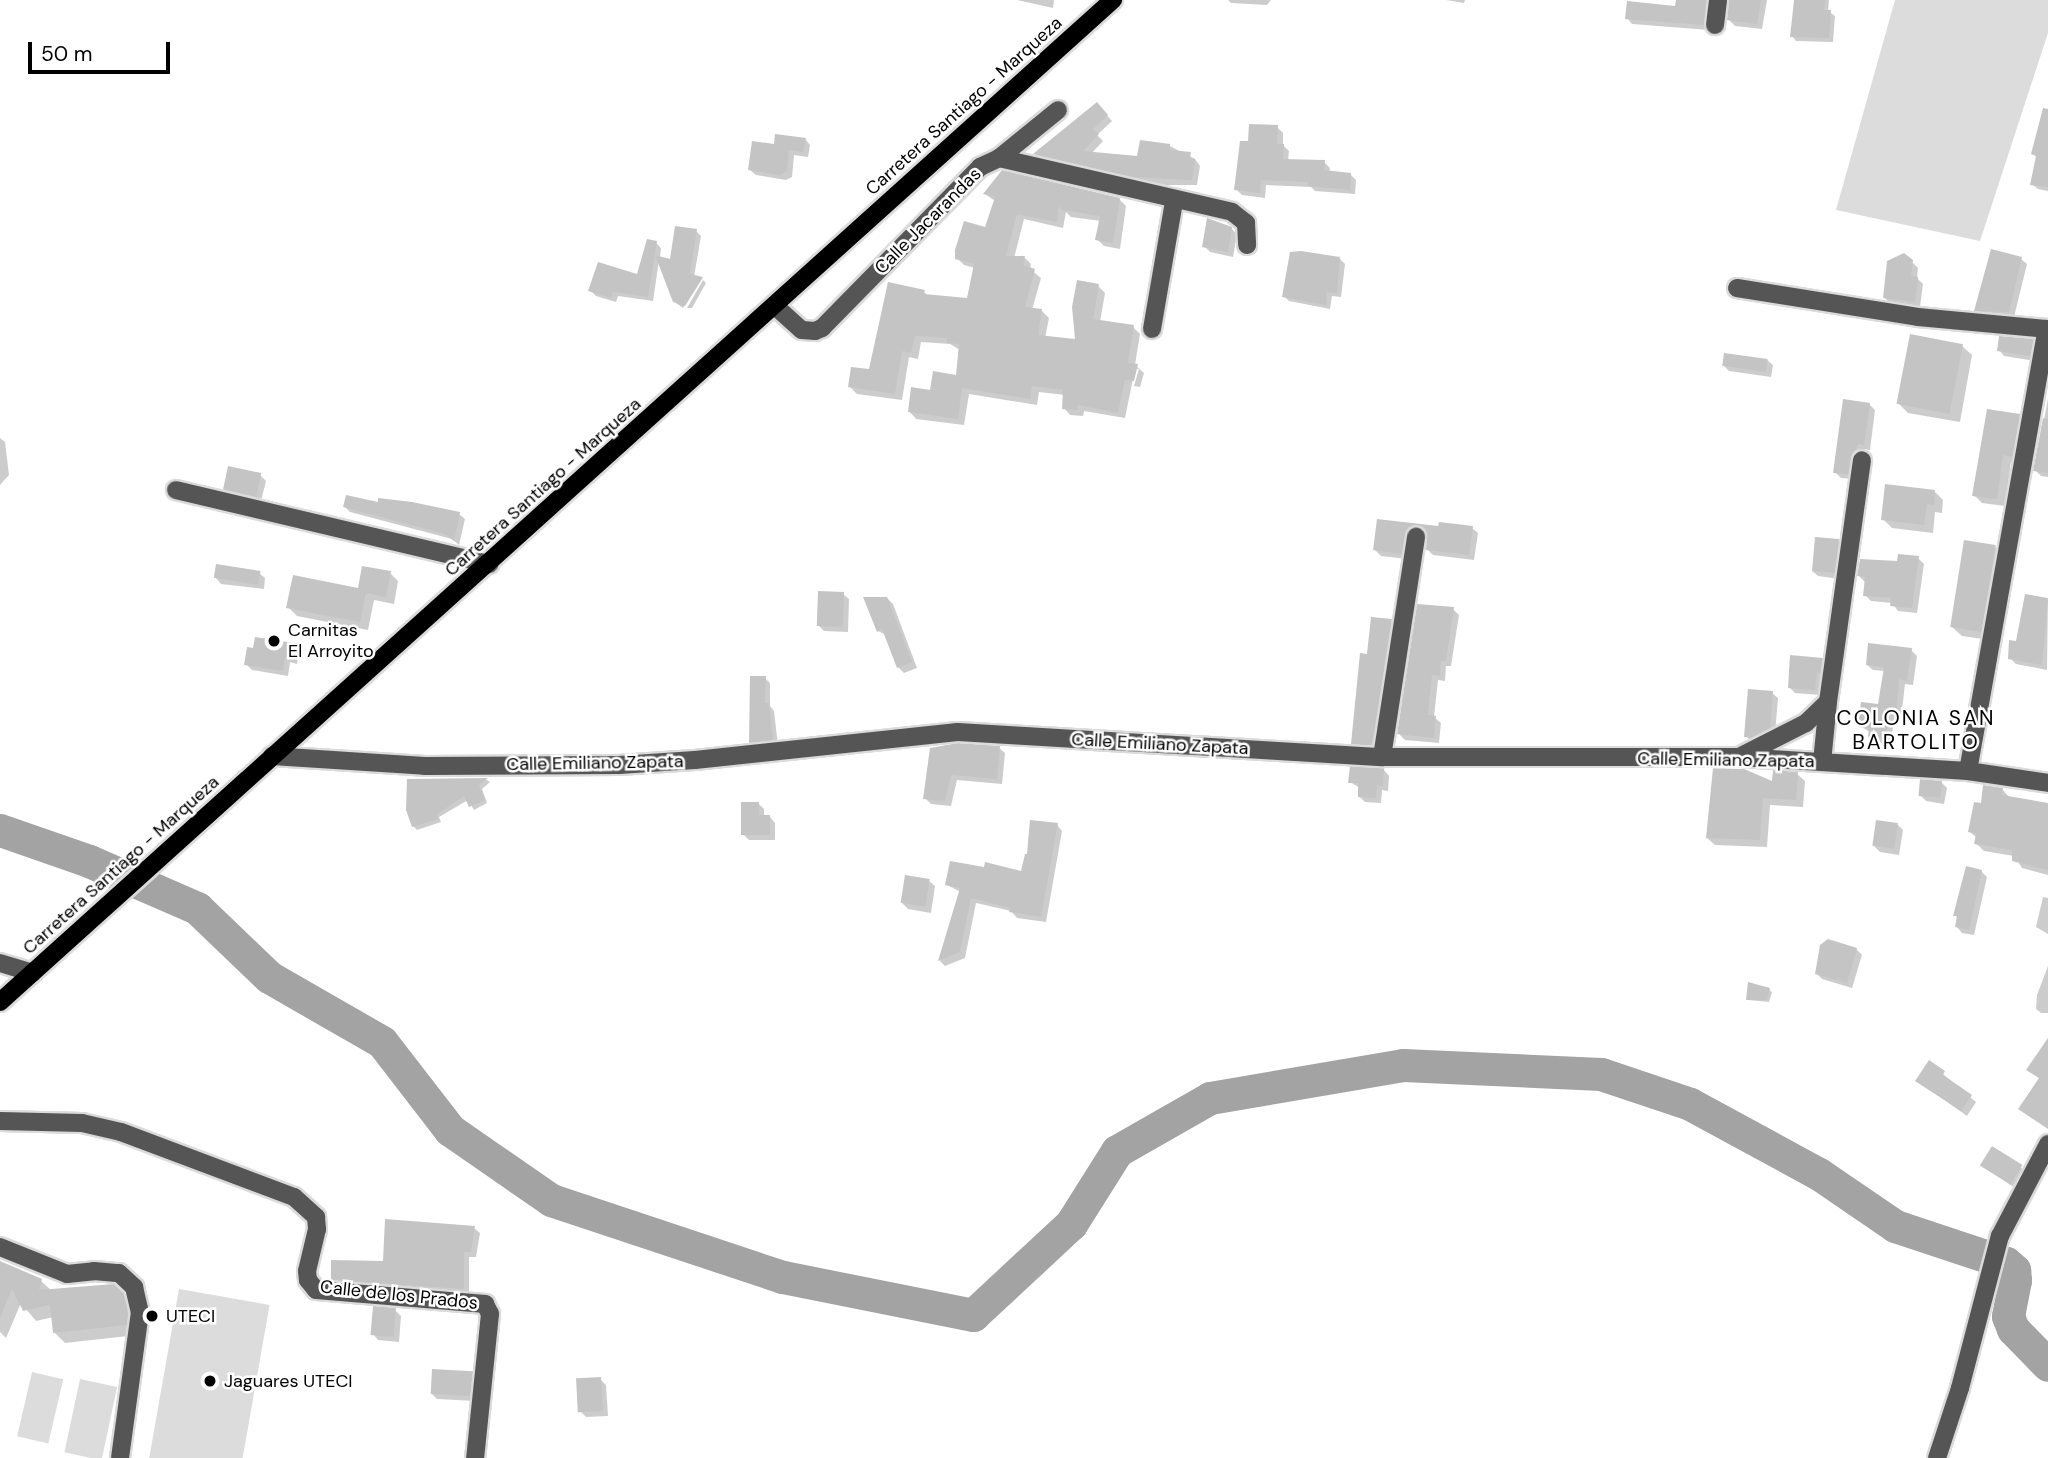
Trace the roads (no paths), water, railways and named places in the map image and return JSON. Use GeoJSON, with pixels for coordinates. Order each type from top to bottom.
{"type":"FeatureCollection","features":[{"type":"Feature","properties":{"kind":"main road","name":"Carretera Santiago - Marqueza"},"geometry":{"type":"LineString","coordinates":[[0,1002],[1112,0]]}},
{"type":"Feature","properties":{"kind":"street"},"geometry":{"type":"LineString","coordinates":[[1715,24],[1718,0]]}},
{"type":"Feature","properties":{"kind":"street"},"geometry":{"type":"LineString","coordinates":[[999,158],[1058,110]]}},
{"type":"Feature","properties":{"kind":"street","name":"Calle Jacarandas"},"geometry":{"type":"LineString","coordinates":[[775,306],[802,330],[815,331],[822,328],[981,167],[999,158],[1239,215],[1248,233],[1247,245]]}},
{"type":"Feature","properties":{"kind":"street"},"geometry":{"type":"LineString","coordinates":[[1152,330],[1174,201]]}},
{"type":"Feature","properties":{"kind":"street"},"geometry":{"type":"LineString","coordinates":[[1737,288],[1917,317],[2048,329],[1968,771]]}},
{"type":"Feature","properties":{"kind":"street"},"geometry":{"type":"LineString","coordinates":[[1822,762],[1862,460]]}},
{"type":"Feature","properties":{"kind":"street"},"geometry":{"type":"LineString","coordinates":[[176,490],[489,564]]}},
{"type":"Feature","properties":{"kind":"street"},"geometry":{"type":"LineString","coordinates":[[1382,757],[1416,537]]}},
{"type":"Feature","properties":{"kind":"street"},"geometry":{"type":"LineString","coordinates":[[1740,757],[1806,723],[1828,702]]}},
{"type":"Feature","properties":{"kind":"street","name":"Calle Emiliano Zapata"},"geometry":{"type":"LineString","coordinates":[[272,756],[425,766],[619,765],[695,760],[958,732],[1382,757],[1740,757],[1968,771],[2048,783]]}},
{"type":"Feature","properties":{"kind":"street"},"geometry":{"type":"LineString","coordinates":[[0,963],[33,973]]}},
{"type":"Feature","properties":{"kind":"street","name":"Calle de los Prados"},"geometry":{"type":"LineString","coordinates":[[0,1121],[82,1123],[121,1132],[294,1197],[316,1217],[317,1229],[307,1271],[308,1280],[316,1290],[485,1304],[490,1314],[475,1458]]}},
{"type":"Feature","properties":{"kind":"street"},"geometry":{"type":"LineString","coordinates":[[1937,1458],[1960,1388],[1989,1268],[2000,1236],[2048,1144]]}},
{"type":"Feature","properties":{"kind":"street"},"geometry":{"type":"LineString","coordinates":[[0,1248],[67,1274],[93,1271],[119,1273],[134,1287],[140,1312],[120,1458]]}},
{"type":"Feature","properties":{"kind":"waterway"},"geometry":{"type":"LineString","coordinates":[[0,830],[89,861],[197,908],[269,977],[382,1042],[450,1130],[551,1200],[783,1277],[973,1315],[1071,1224],[1117,1151],[1210,1098],[1403,1065],[1601,1074],[1690,1104],[1819,1174],[1895,1226],[2006,1263],[2014,1270],[2015,1280],[2008,1316],[2013,1329],[2048,1365]]}},
{"type":"Feature","properties":{"kind":"place","name":"Carnitas El Arroyito"},"geometry":{"type":"Point","coordinates":[274,641]}},
{"type":"Feature","properties":{"kind":"place","name":"UTECI"},"geometry":{"type":"Point","coordinates":[152,1316]}},
{"type":"Feature","properties":{"kind":"place","name":"Jaguares UTECI"},"geometry":{"type":"Point","coordinates":[210,1381]}},
{"type":"Feature","properties":{"kind":"district","name":"COLONIA SAN BARTOLITO"},"geometry":{"type":"Point","coordinates":[1916,730]}}]}
